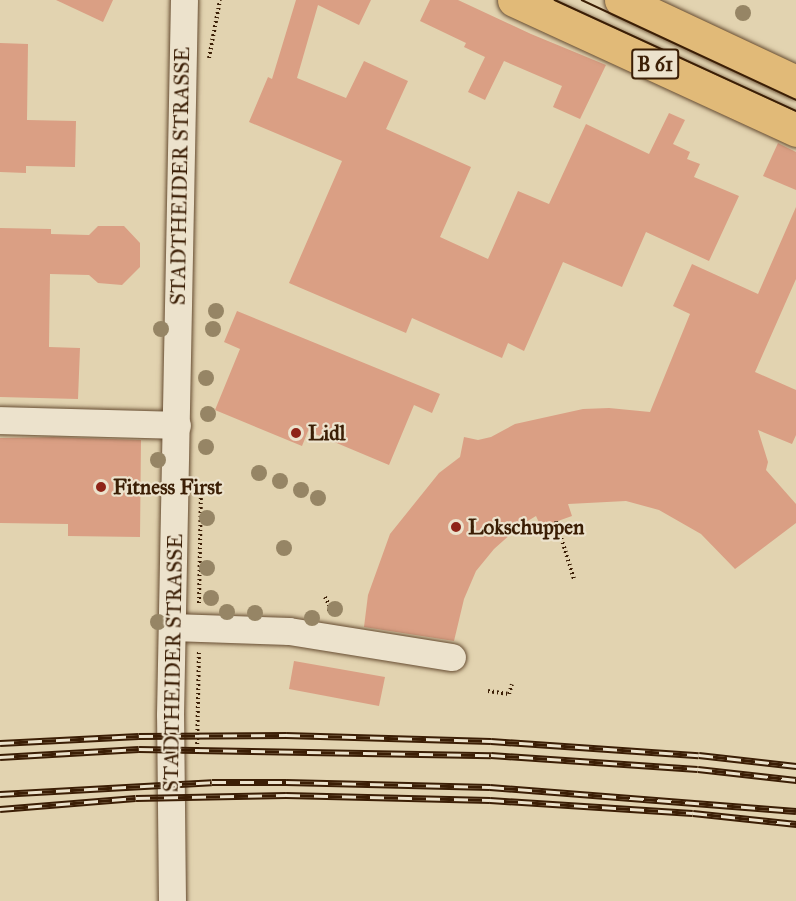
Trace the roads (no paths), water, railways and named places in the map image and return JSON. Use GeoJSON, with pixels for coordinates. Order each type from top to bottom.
{"type":"FeatureCollection","features":[{"type":"Feature","properties":{"kind":"main road","name":"B 61"},"geometry":{"type":"LineString","coordinates":[[514,0],[796,130]]}},
{"type":"Feature","properties":{"kind":"main road","name":"B 61"},"geometry":{"type":"LineString","coordinates":[[621,0],[796,82]]}},
{"type":"Feature","properties":{"kind":"street","name":"STADTHEIDER STRASSE"},"geometry":{"type":"LineString","coordinates":[[172,901],[172,627],[184,0]]}},
{"type":"Feature","properties":{"kind":"street"},"geometry":{"type":"LineString","coordinates":[[0,420],[177,425]]}},
{"type":"Feature","properties":{"kind":"street"},"geometry":{"type":"LineString","coordinates":[[172,627],[290,631],[452,657]]}},
{"type":"Feature","properties":{"kind":"tram line"},"geometry":{"type":"LineString","coordinates":[[555,0],[796,111]]}},
{"type":"Feature","properties":{"kind":"tram line"},"geometry":{"type":"LineString","coordinates":[[582,0],[796,100]]}},
{"type":"Feature","properties":{"kind":"railway"},"geometry":{"type":"LineString","coordinates":[[0,743],[139,736],[286,735],[491,741],[699,755],[796,766]]}},
{"type":"Feature","properties":{"kind":"railway"},"geometry":{"type":"LineString","coordinates":[[0,757],[139,749],[491,755],[698,769],[796,780]]}},
{"type":"Feature","properties":{"kind":"railway"},"geometry":{"type":"LineString","coordinates":[[0,794],[212,782],[286,782],[490,787],[796,811]]}},
{"type":"Feature","properties":{"kind":"railway"},"geometry":{"type":"LineString","coordinates":[[0,809],[136,798],[286,795],[490,800],[693,813],[796,824]]}},
{"type":"Feature","properties":{"kind":"place","name":"Lidl"},"geometry":{"type":"Point","coordinates":[296,433]}},
{"type":"Feature","properties":{"kind":"place","name":"Fitness First"},"geometry":{"type":"Point","coordinates":[101,487]}},
{"type":"Feature","properties":{"kind":"place","name":"Lokschuppen"},"geometry":{"type":"Point","coordinates":[456,527]}}]}
